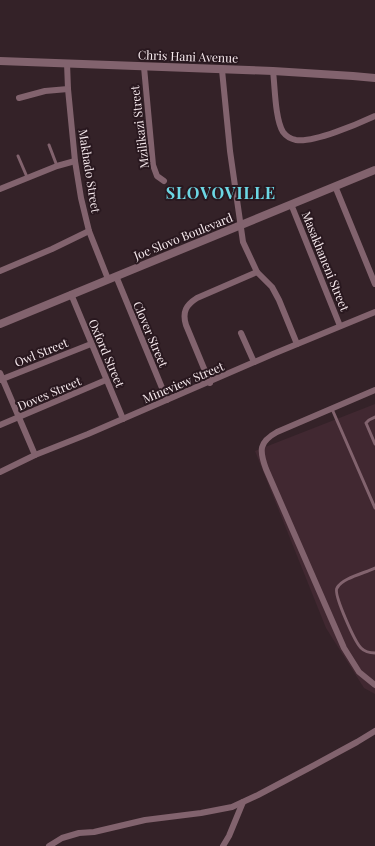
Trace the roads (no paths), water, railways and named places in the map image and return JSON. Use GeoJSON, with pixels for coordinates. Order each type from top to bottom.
{"type":"FeatureCollection","features":[{"type":"Feature","properties":{"kind":"street","name":"Chris Hani Avenue"},"geometry":{"type":"LineString","coordinates":[[0,60],[67,64],[273,71],[375,78]]}},
{"type":"Feature","properties":{"kind":"street","name":"Makhado Street"},"geometry":{"type":"LineString","coordinates":[[67,64],[75,161],[89,231],[112,277]]}},
{"type":"Feature","properties":{"kind":"street","name":"Mzilikazi Street"},"geometry":{"type":"LineString","coordinates":[[144,67],[153,165],[157,176],[164,181]]}},
{"type":"Feature","properties":{"kind":"street"},"geometry":{"type":"LineString","coordinates":[[222,70],[230,151],[243,242],[257,272],[272,287],[298,344]]}},
{"type":"Feature","properties":{"kind":"street"},"geometry":{"type":"LineString","coordinates":[[273,71],[280,124],[284,133],[296,140],[312,138],[354,125],[375,116]]}},
{"type":"Feature","properties":{"kind":"street"},"geometry":{"type":"LineString","coordinates":[[19,98],[45,91],[68,89]]}},
{"type":"Feature","properties":{"kind":"street"},"geometry":{"type":"LineString","coordinates":[[0,189],[27,177],[75,161]]}},
{"type":"Feature","properties":{"kind":"street","name":"Joe Slovo Boulevard"},"geometry":{"type":"LineString","coordinates":[[0,324],[375,170]]}},
{"type":"Feature","properties":{"kind":"street"},"geometry":{"type":"LineString","coordinates":[[335,186],[375,284]]}},
{"type":"Feature","properties":{"kind":"street","name":"Masakhaneni Street"},"geometry":{"type":"LineString","coordinates":[[291,204],[340,326]]}},
{"type":"Feature","properties":{"kind":"street"},"geometry":{"type":"LineString","coordinates":[[0,271],[52,249],[89,231]]}},
{"type":"Feature","properties":{"kind":"street"},"geometry":{"type":"LineString","coordinates":[[210,383],[186,325],[184,319],[185,309],[190,302],[197,298],[257,272]]}},
{"type":"Feature","properties":{"kind":"street","name":"Clover Street"},"geometry":{"type":"LineString","coordinates":[[112,277],[167,400]]}},
{"type":"Feature","properties":{"kind":"street","name":"Oxford Street"},"geometry":{"type":"LineString","coordinates":[[71,294],[123,419]]}},
{"type":"Feature","properties":{"kind":"street","name":"Mineview Street"},"geometry":{"type":"LineString","coordinates":[[0,472],[35,455],[210,383],[254,362],[375,312]]}},
{"type":"Feature","properties":{"kind":"street"},"geometry":{"type":"LineString","coordinates":[[241,333],[254,362]]}},
{"type":"Feature","properties":{"kind":"street","name":"Owl Street"},"geometry":{"type":"LineString","coordinates":[[1,378],[91,344]]}},
{"type":"Feature","properties":{"kind":"street"},"geometry":{"type":"LineString","coordinates":[[1,378],[35,455]]}},
{"type":"Feature","properties":{"kind":"street","name":"Doves Street"},"geometry":{"type":"LineString","coordinates":[[0,426],[106,380]]}},
{"type":"Feature","properties":{"kind":"street"},"geometry":{"type":"LineString","coordinates":[[375,390],[269,436],[263,443],[262,455],[266,469],[344,648],[359,672],[375,686]]}},
{"type":"Feature","properties":{"kind":"street"},"geometry":{"type":"LineString","coordinates":[[49,846],[62,838],[79,833],[94,832],[145,820],[218,810],[243,802],[316,765],[375,731]]}},
{"type":"Feature","properties":{"kind":"street"},"geometry":{"type":"LineString","coordinates":[[223,846],[229,836],[243,802]]}},
{"type":"Feature","properties":{"kind":"lane"},"geometry":{"type":"LineString","coordinates":[[48,145],[57,166]]}},
{"type":"Feature","properties":{"kind":"lane"},"geometry":{"type":"LineString","coordinates":[[18,156],[27,177]]}},
{"type":"Feature","properties":{"kind":"lane"},"geometry":{"type":"LineString","coordinates":[[332,409],[375,508]]}},
{"type":"Feature","properties":{"kind":"lane"},"geometry":{"type":"LineString","coordinates":[[375,417],[368,420],[366,423],[375,444]]}},
{"type":"Feature","properties":{"kind":"lane"},"geometry":{"type":"LineString","coordinates":[[375,568],[344,581],[338,586],[336,593],[339,604],[358,644],[365,651],[375,653]]}},
{"type":"Feature","properties":{"kind":"district","name":"SLOVOVILLE"},"geometry":{"type":"Point","coordinates":[221,192]}}]}
